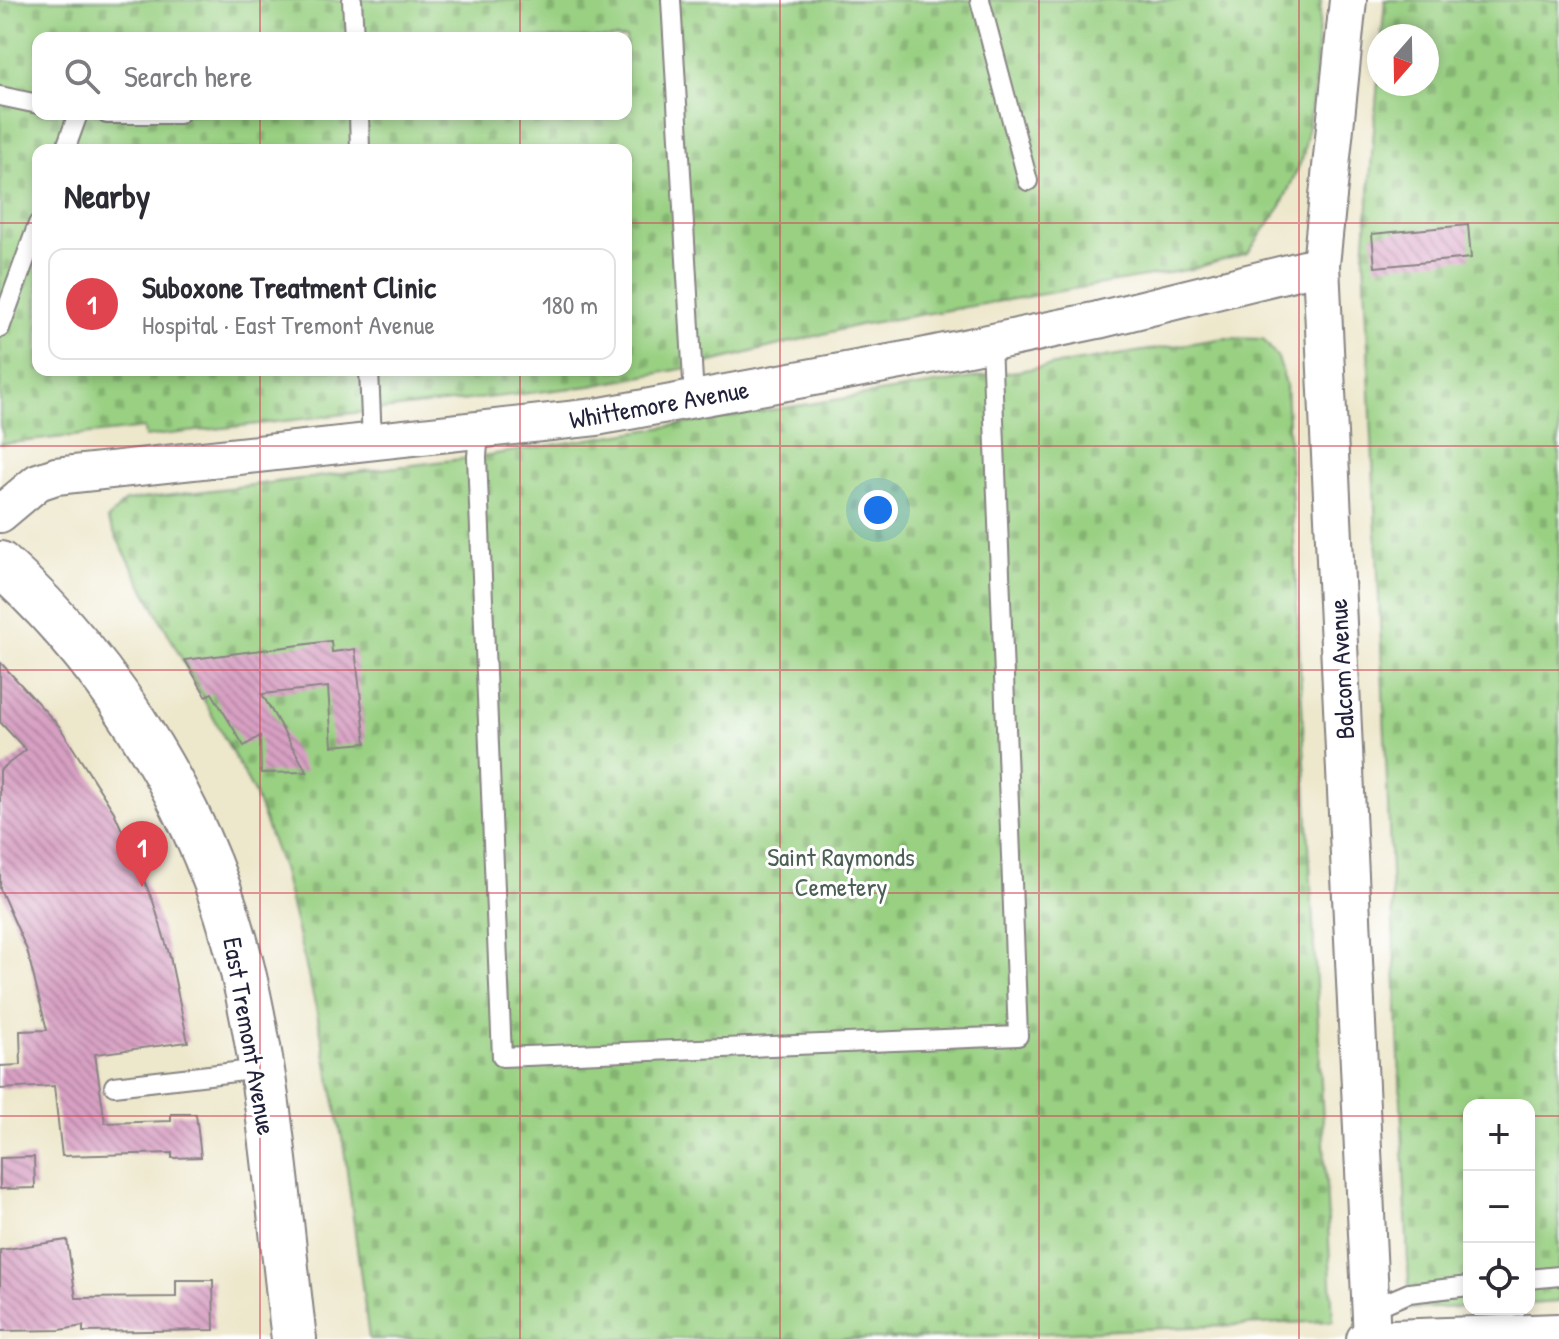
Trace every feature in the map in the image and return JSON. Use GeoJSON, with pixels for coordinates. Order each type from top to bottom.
{"type":"FeatureCollection","features":[{"type":"Feature","properties":{"kind":"main road","name":"East Tremont Avenue"},"geometry":{"type":"LineString","coordinates":[[0,564],[51,615],[102,678],[170,780],[205,856],[234,939],[261,1069],[294,1339]]}},
{"type":"Feature","properties":{"kind":"street","name":"Balcom Avenue"},"geometry":{"type":"LineString","coordinates":[[1348,0],[1321,265],[1370,1331]]}},
{"type":"Feature","properties":{"kind":"street","name":"Whittemore Avenue"},"geometry":{"type":"LineString","coordinates":[[0,514],[38,482],[56,476],[596,417],[1098,320],[1321,265]]}},
{"type":"Feature","properties":{"kind":"street"},"geometry":{"type":"LineString","coordinates":[[1370,1331],[1559,1332]]}},
{"type":"Feature","properties":{"kind":"lane"},"geometry":{"type":"LineString","coordinates":[[352,0],[354,32]]}},
{"type":"Feature","properties":{"kind":"lane"},"geometry":{"type":"LineString","coordinates":[[671,0],[694,398]]}},
{"type":"Feature","properties":{"kind":"lane"},"geometry":{"type":"LineString","coordinates":[[980,0],[1028,181]]}},
{"type":"Feature","properties":{"kind":"lane"},"geometry":{"type":"LineString","coordinates":[[0,96],[32,103]]}},
{"type":"Feature","properties":{"kind":"lane"},"geometry":{"type":"LineString","coordinates":[[67,144],[76,120]]}},
{"type":"Feature","properties":{"kind":"lane"},"geometry":{"type":"LineString","coordinates":[[359,120],[360,144]]}},
{"type":"Feature","properties":{"kind":"lane"},"geometry":{"type":"LineString","coordinates":[[0,328],[32,240]]}},
{"type":"Feature","properties":{"kind":"lane"},"geometry":{"type":"LineString","coordinates":[[479,431],[477,457],[502,1057],[1018,1036],[991,342]]}},
{"type":"Feature","properties":{"kind":"lane"},"geometry":{"type":"LineString","coordinates":[[369,376],[372,441]]}},
{"type":"Feature","properties":{"kind":"lane"},"geometry":{"type":"LineString","coordinates":[[114,1086],[261,1069]]}},
{"type":"Feature","properties":{"kind":"lane"},"geometry":{"type":"LineString","coordinates":[[1535,1278],[1559,1276]]}},
{"type":"Feature","properties":{"kind":"lane"},"geometry":{"type":"LineString","coordinates":[[1370,1331],[1409,1293],[1463,1287]]}},
{"type":"Feature","properties":{"kind":"green space"},"geometry":{"type":"Polygon","coordinates":[[[0,0],[1321,0],[1314,91],[1303,157],[1281,206],[1248,253],[1192,269],[859,325],[692,367],[590,386],[145,437],[144,428],[1,444],[3,435],[0,426],[0,0]]]}},
{"type":"Feature","properties":{"kind":"green space"},"geometry":{"type":"Polygon","coordinates":[[[1385,0],[1559,0],[1559,1302],[1535,1304],[1535,1099],[1463,1099],[1463,1307],[1410,1309],[1364,255],[1377,96],[1439,96],[1439,24],[1383,24],[1385,0]]]}},
{"type":"Feature","properties":{"kind":"green space","name":"Saint Raymonds Cemetery"},"geometry":{"type":"Polygon","coordinates":[[[1224,338],[1263,339],[1278,358],[1286,385],[1333,1321],[908,1339],[369,1339],[344,1148],[316,1008],[282,868],[254,793],[107,520],[125,501],[477,457],[1224,338]]]}},
{"type":"Feature","properties":{"kind":"building"},"geometry":{"type":"Polygon","coordinates":[[[1468,225],[1471,258],[1375,267],[1372,234],[1468,225]]]}},
{"type":"Feature","properties":{"kind":"building"},"geometry":{"type":"Polygon","coordinates":[[[331,641],[332,652],[355,649],[366,743],[332,746],[328,687],[262,694],[307,772],[261,773],[260,736],[244,746],[212,693],[206,696],[185,660],[331,641]]]}},
{"type":"Feature","properties":{"kind":"building"},"geometry":{"type":"Polygon","coordinates":[[[0,662],[59,726],[114,812],[153,901],[170,957],[188,1042],[95,1054],[105,1123],[171,1121],[171,1114],[196,1114],[201,1157],[172,1158],[172,1153],[62,1156],[54,1086],[0,1089],[0,1066],[21,1065],[20,1031],[47,1030],[27,950],[0,889],[0,770],[26,750],[0,722],[0,662]]]}},
{"type":"Feature","properties":{"kind":"building"},"geometry":{"type":"Polygon","coordinates":[[[34,1157],[35,1188],[0,1189],[0,1158],[34,1157]]]}},
{"type":"Feature","properties":{"kind":"building"},"geometry":{"type":"Polygon","coordinates":[[[67,1240],[76,1298],[176,1297],[176,1280],[213,1280],[214,1330],[83,1332],[83,1326],[60,1330],[0,1331],[0,1250],[67,1240]]]}},
{"type":"Feature","properties":{"kind":"place","name":"Suboxone Treatment Clinic"},"geometry":{"type":"Point","coordinates":[142,887]}}]}
